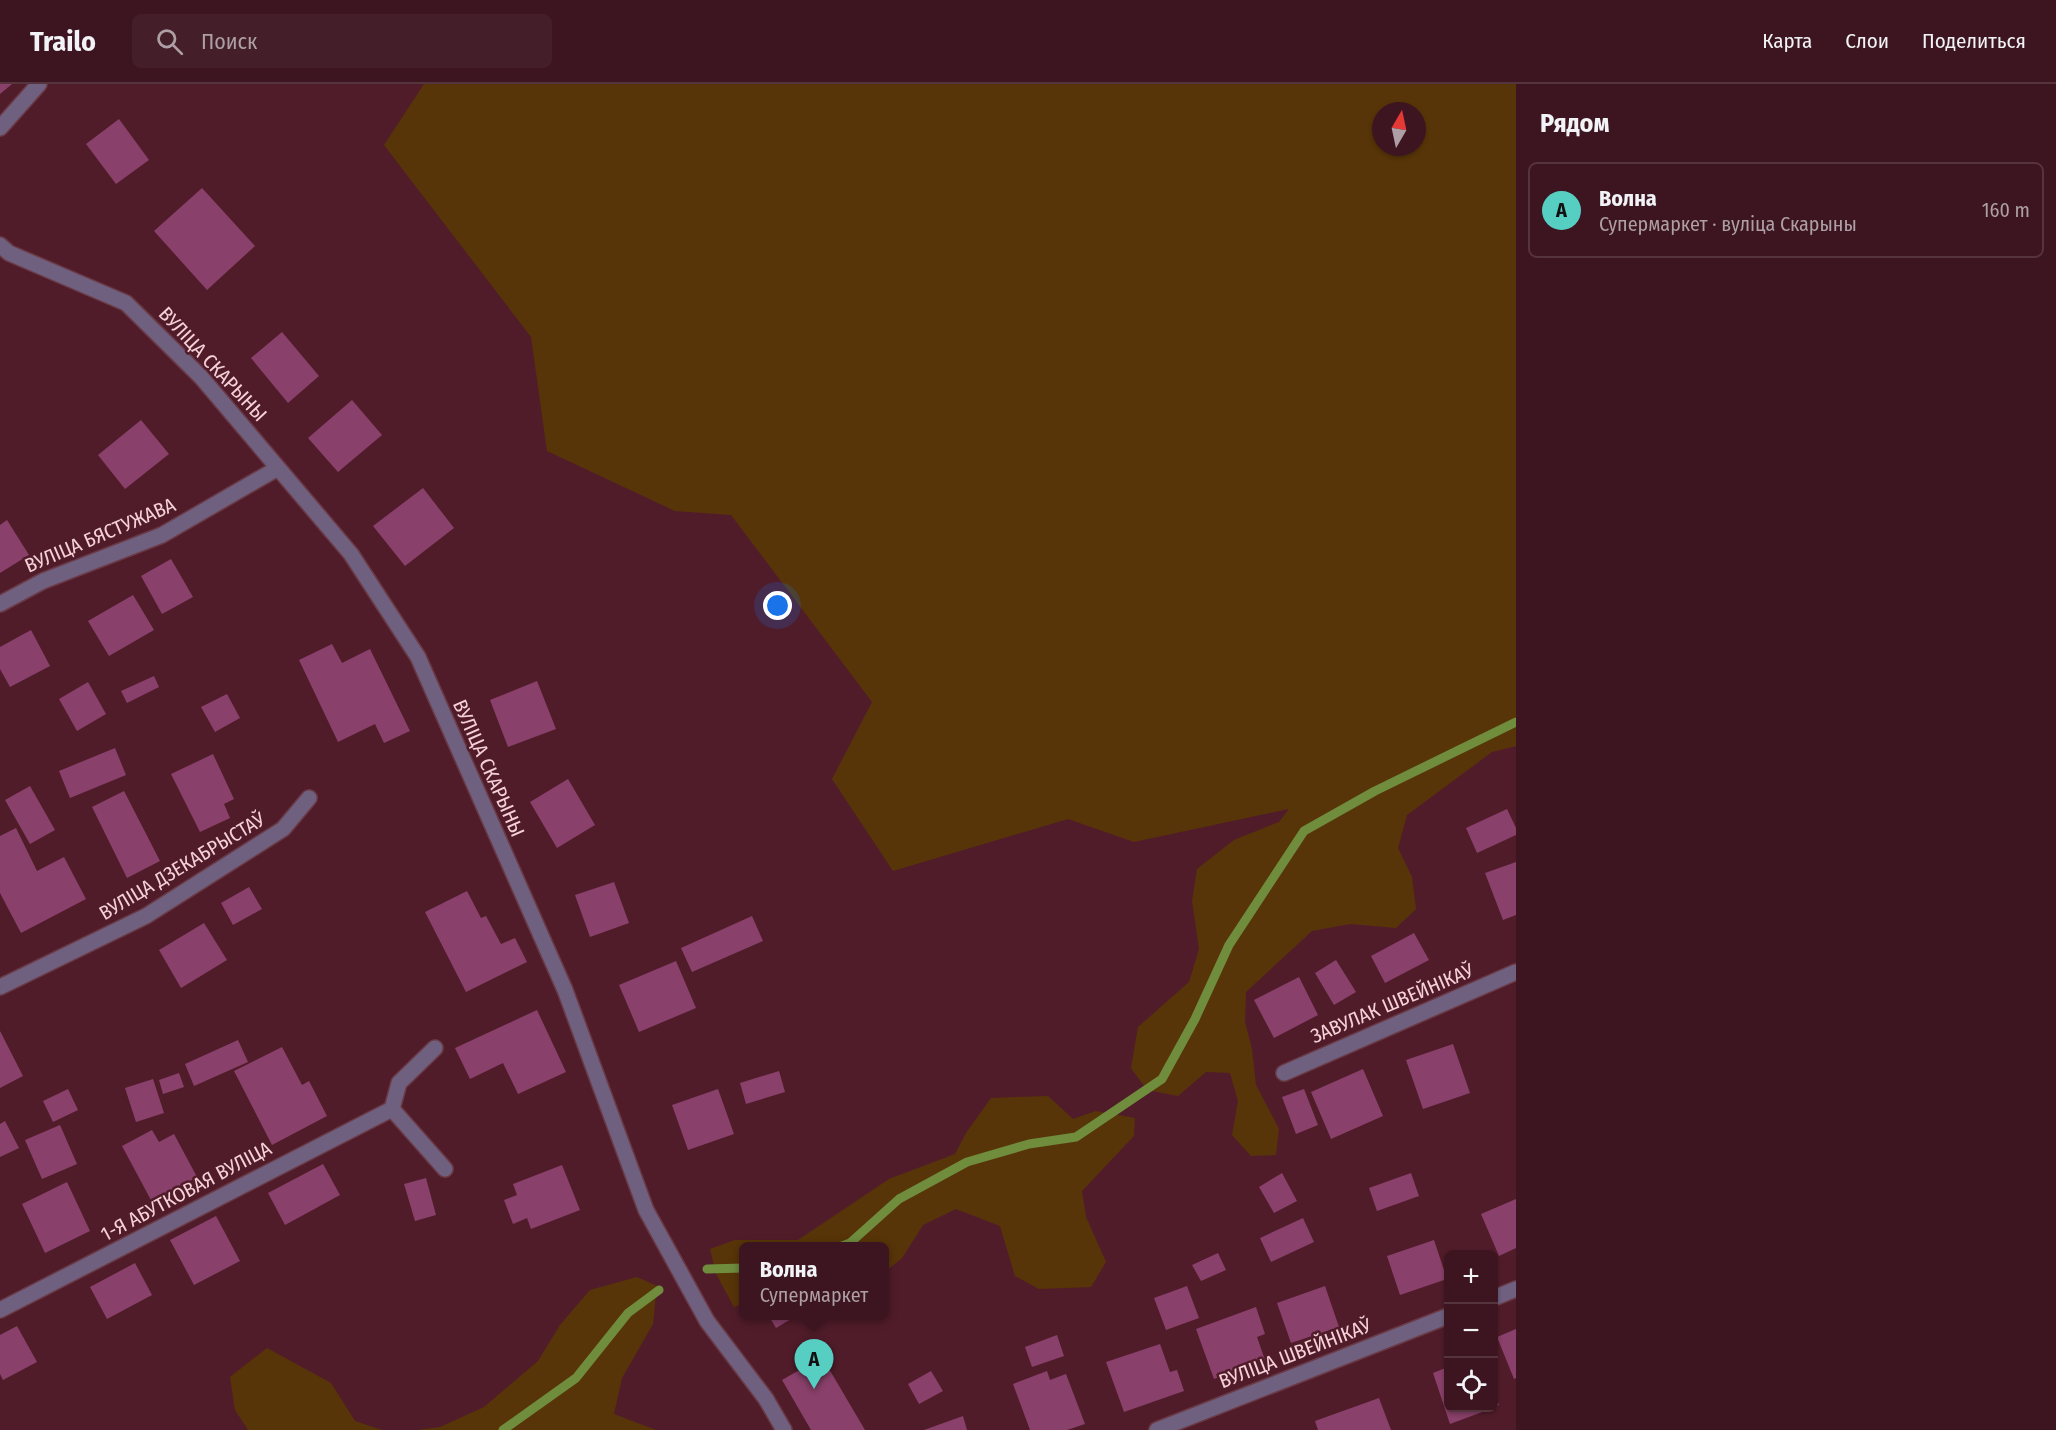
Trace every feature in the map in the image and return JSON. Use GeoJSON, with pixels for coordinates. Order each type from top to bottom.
{"type":"FeatureCollection","features":[{"type":"Feature","properties":{"kind":"street"},"geometry":{"type":"LineString","coordinates":[[0,128],[39,84]]}},
{"type":"Feature","properties":{"kind":"street","name":"ВУЛІЦА СКАРЫНЫ"},"geometry":{"type":"LineString","coordinates":[[0,245],[9,254],[126,303],[201,377],[351,554],[418,657],[565,990],[646,1210],[707,1320],[766,1399],[784,1430]]}},
{"type":"Feature","properties":{"kind":"street","name":"ВУЛІЦА БЯСТУЖАВА"},"geometry":{"type":"LineString","coordinates":[[0,604],[43,581],[162,535],[278,468]]}},
{"type":"Feature","properties":{"kind":"street","name":"ВУЛІЦА ДЗЕКАБРЫСТАЎ"},"geometry":{"type":"LineString","coordinates":[[0,987],[146,916],[283,829],[309,798]]}},
{"type":"Feature","properties":{"kind":"street","name":"ЗАВУЛАК ШВЕЙНІКАЎ"},"geometry":{"type":"LineString","coordinates":[[1284,1073],[1516,972]]}},
{"type":"Feature","properties":{"kind":"street"},"geometry":{"type":"LineString","coordinates":[[435,1048],[399,1083],[392,1109],[444,1169]]}},
{"type":"Feature","properties":{"kind":"street","name":"1-Я АБУТКОВАЯ ВУЛІЦА"},"geometry":{"type":"LineString","coordinates":[[0,1310],[392,1109]]}},
{"type":"Feature","properties":{"kind":"street"},"geometry":{"type":"LineString","coordinates":[[1498,1296],[1516,1289]]}},
{"type":"Feature","properties":{"kind":"street","name":"ВУЛІЦА ШВЕЙНІКАЎ"},"geometry":{"type":"LineString","coordinates":[[1157,1430],[1444,1318]]}},
{"type":"Feature","properties":{"kind":"shaded area"},"geometry":{"type":"Polygon","coordinates":[[[424,84],[1516,84],[1516,746],[1492,752],[1407,815],[1398,848],[1412,877],[1416,909],[1396,928],[1350,924],[1312,931],[1246,992],[1245,1022],[1252,1049],[1256,1085],[1279,1129],[1276,1155],[1251,1156],[1232,1135],[1238,1101],[1230,1073],[1206,1072],[1178,1096],[1147,1090],[1131,1068],[1138,1027],[1189,982],[1199,949],[1192,901],[1197,869],[1234,840],[1279,822],[1289,809],[1134,842],[1068,819],[893,871],[832,779],[872,702],[731,515],[675,511],[547,451],[531,337],[384,145],[424,84]]]}},
{"type":"Feature","properties":{"kind":"shaded area"},"geometry":{"type":"Polygon","coordinates":[[[1048,1096],[1073,1119],[1096,1111],[1135,1118],[1134,1136],[1082,1191],[1086,1217],[1106,1262],[1091,1287],[1039,1289],[1015,1276],[1000,1226],[956,1209],[923,1225],[902,1258],[889,1269],[889,1242],[739,1242],[739,1305],[734,1307],[716,1274],[710,1249],[735,1240],[798,1240],[889,1179],[955,1154],[966,1133],[991,1098],[1048,1096]]]}},
{"type":"Feature","properties":{"kind":"shaded area"},"geometry":{"type":"Polygon","coordinates":[[[637,1277],[657,1286],[653,1324],[622,1378],[614,1414],[656,1430],[417,1430],[440,1427],[484,1407],[538,1361],[560,1325],[590,1290],[637,1277]]]}},
{"type":"Feature","properties":{"kind":"shaded area"},"geometry":{"type":"Polygon","coordinates":[[[267,1348],[331,1383],[355,1421],[382,1430],[248,1430],[235,1410],[230,1377],[267,1348]]]}},
{"type":"Feature","properties":{"kind":"building"},"geometry":{"type":"Polygon","coordinates":[[[0,84],[12,84],[0,94],[0,84]]]}},
{"type":"Feature","properties":{"kind":"building"},"geometry":{"type":"Polygon","coordinates":[[[119,119],[149,160],[116,184],[86,144],[119,119]]]}},
{"type":"Feature","properties":{"kind":"building"},"geometry":{"type":"Polygon","coordinates":[[[202,188],[255,246],[207,290],[154,231],[202,188]]]}},
{"type":"Feature","properties":{"kind":"building"},"geometry":{"type":"Polygon","coordinates":[[[282,332],[319,376],[288,403],[251,358],[282,332]]]}},
{"type":"Feature","properties":{"kind":"building"},"geometry":{"type":"Polygon","coordinates":[[[352,400],[382,435],[338,472],[308,438],[352,400]]]}},
{"type":"Feature","properties":{"kind":"building"},"geometry":{"type":"Polygon","coordinates":[[[141,420],[169,454],[125,489],[98,455],[141,420]]]}},
{"type":"Feature","properties":{"kind":"building"},"geometry":{"type":"Polygon","coordinates":[[[423,488],[454,528],[405,566],[373,526],[423,488]]]}},
{"type":"Feature","properties":{"kind":"building"},"geometry":{"type":"Polygon","coordinates":[[[7,520],[29,555],[0,573],[0,525],[7,520]]]}},
{"type":"Feature","properties":{"kind":"building"},"geometry":{"type":"Polygon","coordinates":[[[171,559],[193,597],[162,614],[141,576],[171,559]]]}},
{"type":"Feature","properties":{"kind":"building"},"geometry":{"type":"Polygon","coordinates":[[[133,595],[154,630],[109,656],[88,621],[133,595]]]}},
{"type":"Feature","properties":{"kind":"building"},"geometry":{"type":"Polygon","coordinates":[[[31,630],[50,666],[10,687],[0,669],[0,647],[31,630]]]}},
{"type":"Feature","properties":{"kind":"building"},"geometry":{"type":"Polygon","coordinates":[[[332,644],[342,663],[370,649],[410,731],[384,743],[375,724],[338,742],[299,660],[332,644]]]}},
{"type":"Feature","properties":{"kind":"building"},"geometry":{"type":"Polygon","coordinates":[[[154,676],[159,687],[127,703],[121,691],[154,676]]]}},
{"type":"Feature","properties":{"kind":"building"},"geometry":{"type":"Polygon","coordinates":[[[537,681],[556,729],[508,747],[490,700],[537,681]]]}},
{"type":"Feature","properties":{"kind":"building"},"geometry":{"type":"Polygon","coordinates":[[[88,682],[106,714],[77,731],[59,699],[88,682]]]}},
{"type":"Feature","properties":{"kind":"building"},"geometry":{"type":"Polygon","coordinates":[[[227,694],[240,718],[215,732],[201,707],[227,694]]]}},
{"type":"Feature","properties":{"kind":"building"},"geometry":{"type":"Polygon","coordinates":[[[115,748],[126,775],[70,798],[59,771],[115,748]]]}},
{"type":"Feature","properties":{"kind":"building"},"geometry":{"type":"Polygon","coordinates":[[[213,754],[234,799],[224,804],[230,818],[200,832],[171,774],[213,754]]]}},
{"type":"Feature","properties":{"kind":"building"},"geometry":{"type":"Polygon","coordinates":[[[568,779],[595,825],[557,848],[530,802],[568,779]]]}},
{"type":"Feature","properties":{"kind":"building"},"geometry":{"type":"Polygon","coordinates":[[[30,786],[55,830],[30,844],[5,800],[30,786]]]}},
{"type":"Feature","properties":{"kind":"building"},"geometry":{"type":"Polygon","coordinates":[[[124,791],[160,861],[127,878],[92,807],[124,791]]]}},
{"type":"Feature","properties":{"kind":"building"},"geometry":{"type":"Polygon","coordinates":[[[1507,809],[1516,828],[1516,835],[1477,853],[1466,828],[1507,809]]]}},
{"type":"Feature","properties":{"kind":"building"},"geometry":{"type":"Polygon","coordinates":[[[16,828],[37,871],[64,857],[86,899],[21,933],[0,893],[0,836],[16,828]]]}},
{"type":"Feature","properties":{"kind":"building"},"geometry":{"type":"Polygon","coordinates":[[[1516,862],[1516,915],[1503,920],[1485,873],[1516,862]]]}},
{"type":"Feature","properties":{"kind":"building"},"geometry":{"type":"Polygon","coordinates":[[[614,882],[629,923],[590,937],[575,895],[614,882]]]}},
{"type":"Feature","properties":{"kind":"building"},"geometry":{"type":"Polygon","coordinates":[[[249,887],[262,909],[233,925],[221,903],[249,887]]]}},
{"type":"Feature","properties":{"kind":"building"},"geometry":{"type":"Polygon","coordinates":[[[467,891],[481,918],[486,916],[501,944],[515,938],[527,962],[466,992],[425,912],[467,891]]]}},
{"type":"Feature","properties":{"kind":"building"},"geometry":{"type":"Polygon","coordinates":[[[752,916],[763,941],[692,972],[681,948],[752,916]]]}},
{"type":"Feature","properties":{"kind":"building"},"geometry":{"type":"Polygon","coordinates":[[[204,923],[227,960],[181,988],[159,950],[204,923]]]}},
{"type":"Feature","properties":{"kind":"building"},"geometry":{"type":"Polygon","coordinates":[[[1414,933],[1429,960],[1385,983],[1371,956],[1414,933]]]}},
{"type":"Feature","properties":{"kind":"building"},"geometry":{"type":"Polygon","coordinates":[[[1336,960],[1356,992],[1334,1005],[1315,973],[1336,960]]]}},
{"type":"Feature","properties":{"kind":"building"},"geometry":{"type":"Polygon","coordinates":[[[676,961],[696,1008],[639,1032],[619,985],[676,961]]]}},
{"type":"Feature","properties":{"kind":"building"},"geometry":{"type":"Polygon","coordinates":[[[1299,977],[1318,1015],[1274,1038],[1254,1000],[1299,977]]]}},
{"type":"Feature","properties":{"kind":"building"},"geometry":{"type":"Polygon","coordinates":[[[537,1010],[566,1072],[518,1094],[503,1063],[470,1079],[455,1048],[537,1010]]]}},
{"type":"Feature","properties":{"kind":"building"},"geometry":{"type":"Polygon","coordinates":[[[0,1031],[23,1076],[0,1088],[0,1031]]]}},
{"type":"Feature","properties":{"kind":"building"},"geometry":{"type":"Polygon","coordinates":[[[238,1040],[248,1062],[194,1086],[185,1064],[238,1040]]]}},
{"type":"Feature","properties":{"kind":"building"},"geometry":{"type":"Polygon","coordinates":[[[1453,1044],[1470,1093],[1423,1109],[1406,1060],[1453,1044]]]}},
{"type":"Feature","properties":{"kind":"building"},"geometry":{"type":"Polygon","coordinates":[[[282,1047],[302,1085],[309,1081],[327,1116],[272,1145],[234,1071],[282,1047]]]}},
{"type":"Feature","properties":{"kind":"building"},"geometry":{"type":"Polygon","coordinates":[[[1363,1069],[1383,1116],[1331,1139],[1311,1092],[1363,1069]]]}},
{"type":"Feature","properties":{"kind":"building"},"geometry":{"type":"Polygon","coordinates":[[[779,1071],[785,1092],[746,1104],[740,1083],[779,1071]]]}},
{"type":"Feature","properties":{"kind":"building"},"geometry":{"type":"Polygon","coordinates":[[[179,1073],[184,1087],[163,1094],[159,1080],[179,1073]]]}},
{"type":"Feature","properties":{"kind":"building"},"geometry":{"type":"Polygon","coordinates":[[[153,1079],[164,1113],[136,1122],[125,1088],[153,1079]]]}},
{"type":"Feature","properties":{"kind":"building"},"geometry":{"type":"Polygon","coordinates":[[[68,1089],[78,1110],[53,1122],[43,1101],[68,1089]]]}},
{"type":"Feature","properties":{"kind":"building"},"geometry":{"type":"Polygon","coordinates":[[[718,1089],[734,1134],[688,1150],[672,1105],[718,1089]]]}},
{"type":"Feature","properties":{"kind":"building"},"geometry":{"type":"Polygon","coordinates":[[[1304,1089],[1318,1125],[1296,1134],[1282,1097],[1304,1089]]]}},
{"type":"Feature","properties":{"kind":"building"},"geometry":{"type":"Polygon","coordinates":[[[5,1121],[19,1148],[0,1157],[0,1124],[5,1121]]]}},
{"type":"Feature","properties":{"kind":"building"},"geometry":{"type":"Polygon","coordinates":[[[60,1125],[77,1164],[42,1179],[25,1140],[60,1125]]]}},
{"type":"Feature","properties":{"kind":"building"},"geometry":{"type":"Polygon","coordinates":[[[152,1130],[159,1142],[174,1134],[197,1177],[152,1202],[122,1146],[152,1130]]]}},
{"type":"Feature","properties":{"kind":"building"},"geometry":{"type":"Polygon","coordinates":[[[323,1164],[340,1195],[285,1225],[268,1193],[323,1164]]]}},
{"type":"Feature","properties":{"kind":"building"},"geometry":{"type":"Polygon","coordinates":[[[562,1165],[580,1210],[531,1229],[527,1218],[513,1224],[504,1200],[517,1195],[513,1184],[562,1165]]]}},
{"type":"Feature","properties":{"kind":"building"},"geometry":{"type":"Polygon","coordinates":[[[1282,1173],[1297,1201],[1274,1213],[1259,1187],[1282,1173]]]}},
{"type":"Feature","properties":{"kind":"building"},"geometry":{"type":"Polygon","coordinates":[[[1411,1173],[1419,1196],[1377,1211],[1369,1188],[1411,1173]]]}},
{"type":"Feature","properties":{"kind":"building"},"geometry":{"type":"Polygon","coordinates":[[[426,1178],[436,1215],[415,1221],[404,1184],[426,1178]]]}},
{"type":"Feature","properties":{"kind":"building"},"geometry":{"type":"Polygon","coordinates":[[[67,1182],[90,1231],[45,1253],[22,1204],[67,1182]]]}},
{"type":"Feature","properties":{"kind":"building"},"geometry":{"type":"Polygon","coordinates":[[[1516,1199],[1516,1248],[1499,1256],[1481,1214],[1516,1199]]]}},
{"type":"Feature","properties":{"kind":"building"},"geometry":{"type":"Polygon","coordinates":[[[216,1216],[240,1261],[194,1285],[170,1240],[216,1216]]]}},
{"type":"Feature","properties":{"kind":"building"},"geometry":{"type":"Polygon","coordinates":[[[1303,1218],[1314,1242],[1271,1262],[1260,1238],[1303,1218]]]}},
{"type":"Feature","properties":{"kind":"building"},"geometry":{"type":"Polygon","coordinates":[[[1434,1240],[1444,1270],[1444,1280],[1400,1295],[1387,1256],[1434,1240]]]}},
{"type":"Feature","properties":{"kind":"building"},"geometry":{"type":"Polygon","coordinates":[[[1218,1253],[1226,1270],[1201,1281],[1192,1265],[1218,1253]]]}},
{"type":"Feature","properties":{"kind":"building"},"geometry":{"type":"Polygon","coordinates":[[[135,1263],[152,1295],[107,1319],[90,1287],[135,1263]]]}},
{"type":"Feature","properties":{"kind":"building"},"geometry":{"type":"Polygon","coordinates":[[[1187,1286],[1199,1318],[1166,1330],[1154,1298],[1187,1286]]]}},
{"type":"Feature","properties":{"kind":"building"},"geometry":{"type":"Polygon","coordinates":[[[1325,1286],[1339,1327],[1291,1343],[1277,1303],[1325,1286]]]}},
{"type":"Feature","properties":{"kind":"building"},"geometry":{"type":"Polygon","coordinates":[[[1256,1307],[1265,1334],[1257,1337],[1265,1360],[1214,1379],[1196,1329],[1256,1307]]]}},
{"type":"Feature","properties":{"kind":"building"},"geometry":{"type":"Polygon","coordinates":[[[771,1320],[789,1320],[776,1328],[771,1320]]]}},
{"type":"Feature","properties":{"kind":"building"},"geometry":{"type":"Polygon","coordinates":[[[17,1326],[37,1362],[3,1380],[0,1374],[0,1335],[17,1326]]]}},
{"type":"Feature","properties":{"kind":"building"},"geometry":{"type":"Polygon","coordinates":[[[1516,1329],[1516,1378],[1514,1379],[1498,1339],[1498,1337],[1516,1329]]]}},
{"type":"Feature","properties":{"kind":"building"},"geometry":{"type":"Polygon","coordinates":[[[1057,1335],[1064,1356],[1032,1367],[1025,1347],[1057,1335]]]}},
{"type":"Feature","properties":{"kind":"building"},"geometry":{"type":"Polygon","coordinates":[[[1160,1344],[1170,1372],[1177,1370],[1184,1391],[1124,1412],[1106,1362],[1160,1344]]]}},
{"type":"Feature","properties":{"kind":"building"},"geometry":{"type":"Polygon","coordinates":[[[822,1357],[865,1430],[811,1430],[782,1380],[822,1357]]]}},
{"type":"Feature","properties":{"kind":"building"},"geometry":{"type":"Polygon","coordinates":[[[1444,1369],[1444,1406],[1433,1373],[1444,1369]]]}},
{"type":"Feature","properties":{"kind":"building"},"geometry":{"type":"Polygon","coordinates":[[[931,1371],[943,1391],[919,1404],[908,1384],[931,1371]]]}},
{"type":"Feature","properties":{"kind":"building"},"geometry":{"type":"Polygon","coordinates":[[[1047,1371],[1050,1380],[1066,1374],[1085,1424],[1067,1430],[1030,1430],[1013,1384],[1047,1371]]]}},
{"type":"Feature","properties":{"kind":"building"},"geometry":{"type":"Polygon","coordinates":[[[1379,1398],[1391,1430],[1318,1430],[1315,1421],[1379,1398]]]}},
{"type":"Feature","properties":{"kind":"building"},"geometry":{"type":"Polygon","coordinates":[[[1446,1412],[1482,1412],[1450,1424],[1446,1412]]]}},
{"type":"Feature","properties":{"kind":"building"},"geometry":{"type":"Polygon","coordinates":[[[963,1416],[967,1430],[924,1430],[963,1416]]]}},
{"type":"Feature","properties":{"kind":"waterway"},"geometry":{"type":"LineString","coordinates":[[851,1242],[899,1199],[967,1162],[1029,1144],[1076,1137],[1162,1079],[1195,1019],[1229,945],[1304,831],[1375,791],[1516,722]]}},
{"type":"Feature","properties":{"kind":"waterway"},"geometry":{"type":"LineString","coordinates":[[707,1269],[739,1268]]}},
{"type":"Feature","properties":{"kind":"waterway"},"geometry":{"type":"LineString","coordinates":[[503,1430],[576,1378],[628,1313],[659,1290]]}},
{"type":"Feature","properties":{"kind":"place","name":"Волна"},"geometry":{"type":"Point","coordinates":[814,1389]}}]}
